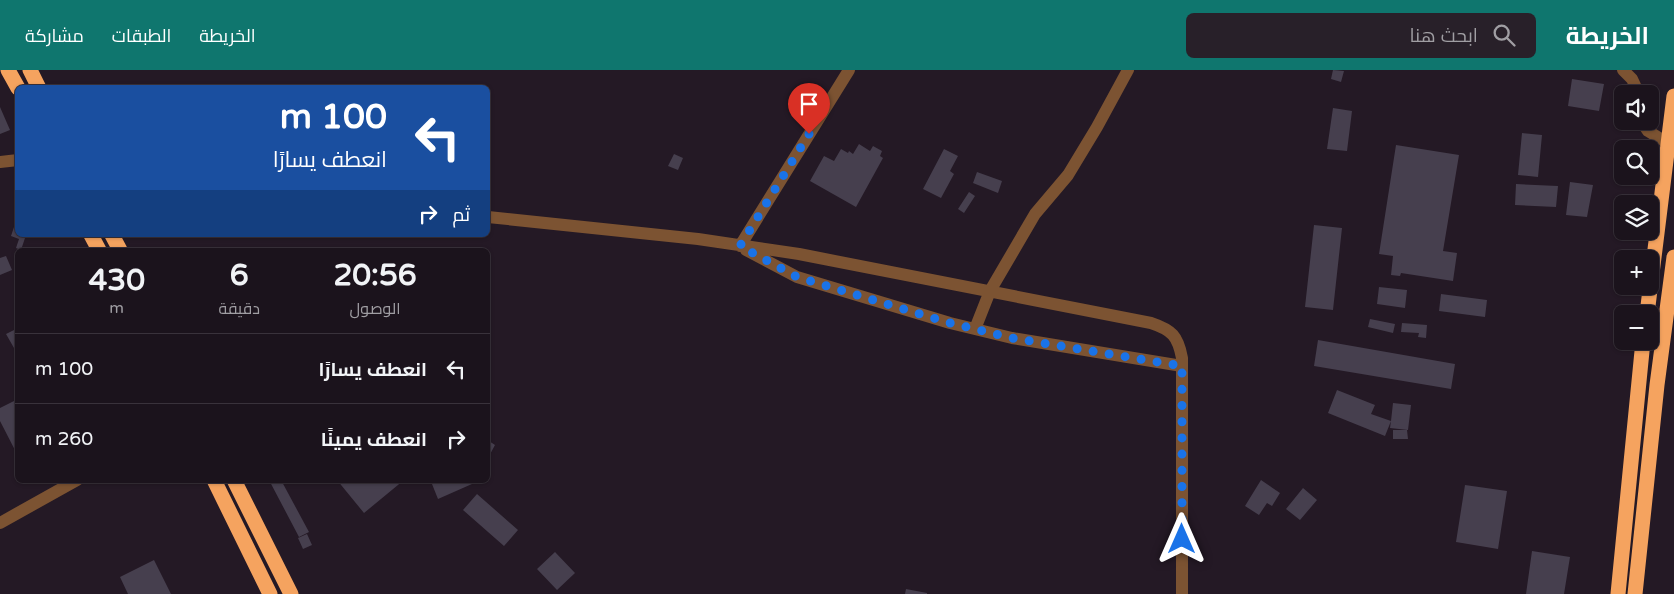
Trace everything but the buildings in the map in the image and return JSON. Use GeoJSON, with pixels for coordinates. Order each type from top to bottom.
{"type":"FeatureCollection","features":[{"type":"Feature","properties":{"kind":"highway"},"geometry":{"type":"LineString","coordinates":[[8,70],[16,85]]}},
{"type":"Feature","properties":{"kind":"highway"},"geometry":{"type":"LineString","coordinates":[[30,70],[38,85]]}},
{"type":"Feature","properties":{"kind":"highway"},"geometry":{"type":"LineString","coordinates":[[1648,305],[1674,96]]}},
{"type":"Feature","properties":{"kind":"highway"},"geometry":{"type":"LineString","coordinates":[[1635,594],[1657,385],[1674,258]]}},
{"type":"Feature","properties":{"kind":"highway"},"geometry":{"type":"LineString","coordinates":[[1618,594],[1642,350]]}},
{"type":"Feature","properties":{"kind":"highway"},"geometry":{"type":"LineString","coordinates":[[215,483],[270,594]]}},
{"type":"Feature","properties":{"kind":"highway"},"geometry":{"type":"LineString","coordinates":[[236,483],[291,594]]}},
{"type":"Feature","properties":{"kind":"street"},"geometry":{"type":"LineString","coordinates":[[740,246],[849,70]]}},
{"type":"Feature","properties":{"kind":"street"},"geometry":{"type":"LineString","coordinates":[[975,329],[990,292],[1035,214],[1068,175],[1128,70]]}},
{"type":"Feature","properties":{"kind":"street"},"geometry":{"type":"LineString","coordinates":[[1623,70],[1632,79],[1635,85]]}},
{"type":"Feature","properties":{"kind":"street"},"geometry":{"type":"LineString","coordinates":[[1647,130],[1669,144]]}},
{"type":"Feature","properties":{"kind":"street"},"geometry":{"type":"LineString","coordinates":[[0,162],[15,160]]}},
{"type":"Feature","properties":{"kind":"street"},"geometry":{"type":"LineString","coordinates":[[490,217],[698,239],[799,254],[1150,323],[1166,328],[1179,344],[1182,366],[1182,594]]}},
{"type":"Feature","properties":{"kind":"street"},"geometry":{"type":"LineString","coordinates":[[740,246],[797,277],[950,323],[1012,338],[1182,366]]}},
{"type":"Feature","properties":{"kind":"street"},"geometry":{"type":"LineString","coordinates":[[0,523],[73,483]]}},
{"type":"Feature","properties":{"kind":"route"},"geometry":{"type":"LineString","coordinates":[[809,134],[740,246],[797,277],[950,323],[1012,338],[1182,366],[1182,539]]}}]}
